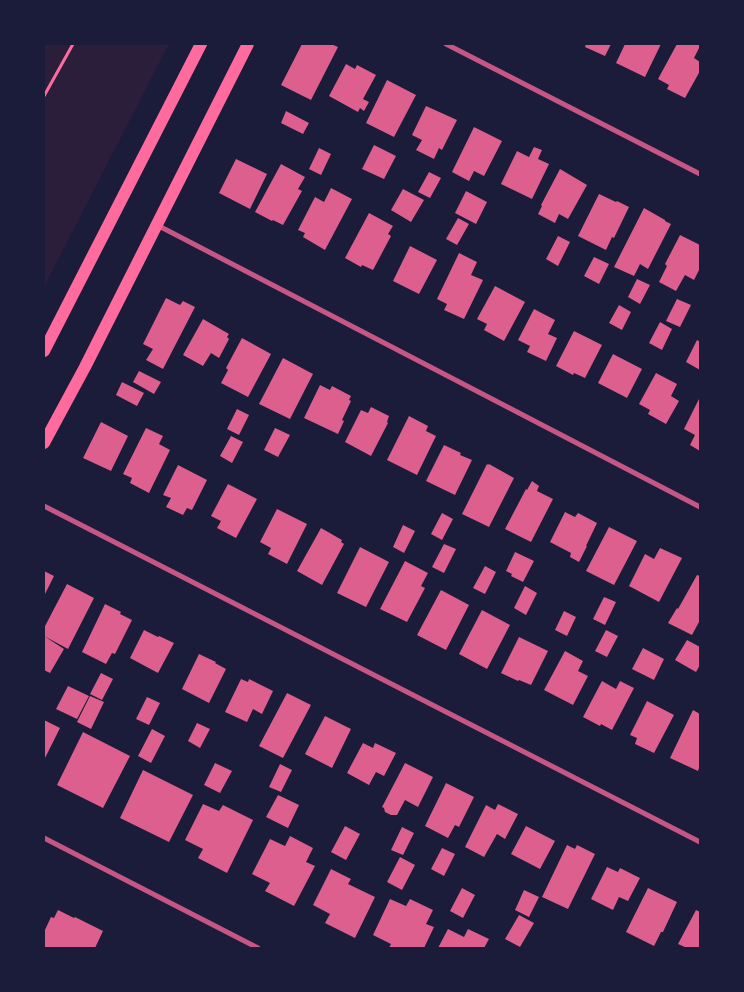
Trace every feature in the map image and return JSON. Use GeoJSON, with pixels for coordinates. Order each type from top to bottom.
{"type":"FeatureCollection","features":[{"type":"Feature","properties":{"kind":"main road"},"geometry":{"type":"LineString","coordinates":[[44,351],[201,44]]}},
{"type":"Feature","properties":{"kind":"main road"},"geometry":{"type":"LineString","coordinates":[[44,443],[85,367],[248,44]]}},
{"type":"Feature","properties":{"kind":"street"},"geometry":{"type":"LineString","coordinates":[[446,44],[700,174]]}},
{"type":"Feature","properties":{"kind":"street"},"geometry":{"type":"LineString","coordinates":[[156,225],[700,507]]}},
{"type":"Feature","properties":{"kind":"street"},"geometry":{"type":"LineString","coordinates":[[44,506],[700,842]]}},
{"type":"Feature","properties":{"kind":"street"},"geometry":{"type":"LineString","coordinates":[[44,838],[258,948]]}},
{"type":"Feature","properties":{"kind":"path"},"geometry":{"type":"LineString","coordinates":[[44,96],[73,44]]}},
{"type":"Feature","properties":{"kind":"shaded area"},"geometry":{"type":"Polygon","coordinates":[[[44,44],[169,44],[44,287],[44,44]]]}},
{"type":"Feature","properties":{"kind":"building"},"geometry":{"type":"Polygon","coordinates":[[[302,44],[331,44],[338,47],[311,100],[281,85],[302,44]]]}},
{"type":"Feature","properties":{"kind":"building"},"geometry":{"type":"Polygon","coordinates":[[[586,44],[611,44],[605,56],[585,47],[586,44]]]}},
{"type":"Feature","properties":{"kind":"building"},"geometry":{"type":"Polygon","coordinates":[[[625,44],[661,44],[645,77],[616,63],[625,44]]]}},
{"type":"Feature","properties":{"kind":"building"},"geometry":{"type":"Polygon","coordinates":[[[677,44],[697,44],[700,46],[694,58],[700,62],[700,71],[685,98],[667,89],[669,85],[658,79],[677,44]]]}},
{"type":"Feature","properties":{"kind":"building"},"geometry":{"type":"Polygon","coordinates":[[[346,64],[355,69],[357,65],[376,75],[363,99],[369,102],[364,111],[360,108],[358,112],[329,96],[346,64]]]}},
{"type":"Feature","properties":{"kind":"building"},"geometry":{"type":"Polygon","coordinates":[[[387,80],[416,95],[394,137],[366,123],[387,80]]]}},
{"type":"Feature","properties":{"kind":"building"},"geometry":{"type":"Polygon","coordinates":[[[426,106],[457,120],[442,150],[439,148],[434,159],[416,150],[422,140],[412,135],[426,106]]]}},
{"type":"Feature","properties":{"kind":"building"},"geometry":{"type":"Polygon","coordinates":[[[286,111],[309,123],[303,134],[281,123],[286,111]]]}},
{"type":"Feature","properties":{"kind":"building"},"geometry":{"type":"Polygon","coordinates":[[[474,127],[502,141],[484,176],[474,171],[469,181],[452,172],[474,127]]]}},
{"type":"Feature","properties":{"kind":"building"},"geometry":{"type":"Polygon","coordinates":[[[374,145],[396,156],[384,179],[362,169],[374,145]]]}},
{"type":"Feature","properties":{"kind":"building"},"geometry":{"type":"Polygon","coordinates":[[[534,147],[542,150],[538,159],[549,164],[532,199],[501,184],[517,151],[529,157],[534,147]]]}},
{"type":"Feature","properties":{"kind":"building"},"geometry":{"type":"Polygon","coordinates":[[[319,148],[331,154],[321,175],[309,169],[319,148]]]}},
{"type":"Feature","properties":{"kind":"building"},"geometry":{"type":"Polygon","coordinates":[[[236,159],[267,174],[250,209],[219,193],[236,159]]]}},
{"type":"Feature","properties":{"kind":"building"},"geometry":{"type":"Polygon","coordinates":[[[281,164],[305,177],[298,189],[302,191],[283,225],[255,212],[281,164]]]}},
{"type":"Feature","properties":{"kind":"building"},"geometry":{"type":"Polygon","coordinates":[[[560,169],[587,185],[568,219],[559,214],[555,223],[538,214],[560,169]]]}},
{"type":"Feature","properties":{"kind":"building"},"geometry":{"type":"Polygon","coordinates":[[[429,172],[441,178],[430,198],[418,192],[429,172]]]}},
{"type":"Feature","properties":{"kind":"building"},"geometry":{"type":"Polygon","coordinates":[[[331,188],[352,199],[325,250],[303,237],[305,233],[298,230],[315,197],[324,202],[331,188]]]}},
{"type":"Feature","properties":{"kind":"building"},"geometry":{"type":"Polygon","coordinates":[[[403,189],[424,200],[411,222],[391,210],[403,189]]]}},
{"type":"Feature","properties":{"kind":"building"},"geometry":{"type":"Polygon","coordinates":[[[466,191],[487,202],[476,224],[455,213],[466,191]]]}},
{"type":"Feature","properties":{"kind":"building"},"geometry":{"type":"Polygon","coordinates":[[[599,194],[629,207],[606,250],[578,236],[599,194]]]}},
{"type":"Feature","properties":{"kind":"building"},"geometry":{"type":"Polygon","coordinates":[[[644,208],[671,224],[648,269],[640,264],[634,276],[614,267],[644,208]]]}},
{"type":"Feature","properties":{"kind":"building"},"geometry":{"type":"Polygon","coordinates":[[[369,213],[393,226],[388,234],[391,236],[373,270],[362,265],[361,267],[345,258],[369,213]]]}},
{"type":"Feature","properties":{"kind":"building"},"geometry":{"type":"Polygon","coordinates":[[[458,218],[469,224],[457,245],[446,239],[458,218]]]}},
{"type":"Feature","properties":{"kind":"building"},"geometry":{"type":"Polygon","coordinates":[[[680,235],[700,245],[700,268],[694,280],[685,275],[676,291],[659,282],[667,266],[665,264],[680,235]]]}},
{"type":"Feature","properties":{"kind":"building"},"geometry":{"type":"Polygon","coordinates":[[[558,236],[570,242],[558,266],[546,259],[558,236]]]}},
{"type":"Feature","properties":{"kind":"building"},"geometry":{"type":"Polygon","coordinates":[[[410,246],[437,260],[419,294],[393,281],[410,246]]]}},
{"type":"Feature","properties":{"kind":"building"},"geometry":{"type":"Polygon","coordinates":[[[459,253],[477,262],[471,275],[483,280],[464,319],[444,310],[447,304],[437,299],[459,253]]]}},
{"type":"Feature","properties":{"kind":"building"},"geometry":{"type":"Polygon","coordinates":[[[594,257],[609,264],[599,284],[584,276],[594,257]]]}},
{"type":"Feature","properties":{"kind":"building"},"geometry":{"type":"Polygon","coordinates":[[[637,279],[650,285],[640,304],[628,297],[637,279]]]}},
{"type":"Feature","properties":{"kind":"building"},"geometry":{"type":"Polygon","coordinates":[[[495,286],[525,302],[504,341],[484,330],[487,324],[477,319],[495,286]]]}},
{"type":"Feature","properties":{"kind":"building"},"geometry":{"type":"Polygon","coordinates":[[[166,298],[180,305],[183,301],[195,307],[163,369],[146,360],[153,349],[143,344],[166,298]]]}},
{"type":"Feature","properties":{"kind":"building"},"geometry":{"type":"Polygon","coordinates":[[[677,299],[691,305],[680,327],[666,321],[677,299]]]}},
{"type":"Feature","properties":{"kind":"building"},"geometry":{"type":"Polygon","coordinates":[[[619,305],[631,312],[622,330],[609,323],[619,305]]]}},
{"type":"Feature","properties":{"kind":"building"},"geometry":{"type":"Polygon","coordinates":[[[534,309],[555,320],[548,334],[557,338],[546,361],[527,352],[530,346],[518,340],[534,309]]]}},
{"type":"Feature","properties":{"kind":"building"},"geometry":{"type":"Polygon","coordinates":[[[203,319],[229,334],[227,337],[229,339],[219,358],[211,353],[203,366],[183,355],[203,319]]]}},
{"type":"Feature","properties":{"kind":"building"},"geometry":{"type":"Polygon","coordinates":[[[660,322],[672,329],[662,350],[649,343],[660,322]]]}},
{"type":"Feature","properties":{"kind":"building"},"geometry":{"type":"Polygon","coordinates":[[[574,331],[602,345],[585,378],[574,373],[573,375],[556,366],[574,331]]]}},
{"type":"Feature","properties":{"kind":"building"},"geometry":{"type":"Polygon","coordinates":[[[242,338],[271,354],[248,397],[221,383],[228,370],[226,368],[242,338]]]}},
{"type":"Feature","properties":{"kind":"building"},"geometry":{"type":"Polygon","coordinates":[[[697,340],[700,342],[700,370],[686,362],[697,340]]]}},
{"type":"Feature","properties":{"kind":"building"},"geometry":{"type":"Polygon","coordinates":[[[613,354],[642,369],[627,398],[598,383],[613,354]]]}},
{"type":"Feature","properties":{"kind":"building"},"geometry":{"type":"Polygon","coordinates":[[[283,358],[313,374],[290,419],[259,404],[283,358]]]}},
{"type":"Feature","properties":{"kind":"building"},"geometry":{"type":"Polygon","coordinates":[[[139,371],[161,382],[154,394],[133,382],[139,371]]]}},
{"type":"Feature","properties":{"kind":"building"},"geometry":{"type":"Polygon","coordinates":[[[656,373],[677,384],[671,396],[679,401],[666,424],[648,414],[650,410],[639,404],[656,373]]]}},
{"type":"Feature","properties":{"kind":"building"},"geometry":{"type":"Polygon","coordinates":[[[122,382],[144,393],[137,406],[116,395],[122,382]]]}},
{"type":"Feature","properties":{"kind":"building"},"geometry":{"type":"Polygon","coordinates":[[[320,385],[330,390],[332,386],[351,396],[349,400],[351,401],[338,434],[304,418],[320,385]]]}},
{"type":"Feature","properties":{"kind":"building"},"geometry":{"type":"Polygon","coordinates":[[[700,397],[700,451],[690,445],[695,435],[684,429],[700,397]]]}},
{"type":"Feature","properties":{"kind":"building"},"geometry":{"type":"Polygon","coordinates":[[[371,407],[389,416],[388,423],[371,456],[345,442],[361,410],[368,413],[371,407]]]}},
{"type":"Feature","properties":{"kind":"building"},"geometry":{"type":"Polygon","coordinates":[[[237,409],[249,415],[239,435],[227,429],[237,409]]]}},
{"type":"Feature","properties":{"kind":"building"},"geometry":{"type":"Polygon","coordinates":[[[409,416],[428,426],[426,431],[436,436],[417,475],[387,460],[409,416]]]}},
{"type":"Feature","properties":{"kind":"building"},"geometry":{"type":"Polygon","coordinates":[[[101,422],[128,436],[111,471],[83,458],[101,422]]]}},
{"type":"Feature","properties":{"kind":"building"},"geometry":{"type":"Polygon","coordinates":[[[146,428],[163,436],[159,444],[170,450],[149,493],[130,483],[132,478],[123,474],[146,428]]]}},
{"type":"Feature","properties":{"kind":"building"},"geometry":{"type":"Polygon","coordinates":[[[275,428],[290,435],[278,457],[264,450],[275,428]]]}},
{"type":"Feature","properties":{"kind":"building"},"geometry":{"type":"Polygon","coordinates":[[[231,436],[243,442],[232,463],[220,456],[231,436]]]}},
{"type":"Feature","properties":{"kind":"building"},"geometry":{"type":"Polygon","coordinates":[[[444,445],[472,460],[455,495],[426,481],[444,445]]]}},
{"type":"Feature","properties":{"kind":"building"},"geometry":{"type":"Polygon","coordinates":[[[487,464],[514,478],[489,527],[462,514],[487,464]]]}},
{"type":"Feature","properties":{"kind":"building"},"geometry":{"type":"Polygon","coordinates":[[[178,465],[207,480],[192,510],[187,508],[183,515],[166,507],[171,498],[163,495],[178,465]]]}},
{"type":"Feature","properties":{"kind":"building"},"geometry":{"type":"Polygon","coordinates":[[[532,481],[539,486],[537,491],[553,499],[531,542],[505,529],[532,481]]]}},
{"type":"Feature","properties":{"kind":"building"},"geometry":{"type":"Polygon","coordinates":[[[228,484],[257,499],[236,538],[217,528],[221,521],[211,516],[228,484]]]}},
{"type":"Feature","properties":{"kind":"building"},"geometry":{"type":"Polygon","coordinates":[[[277,509],[307,524],[287,564],[268,554],[271,548],[260,542],[277,509]]]}},
{"type":"Feature","properties":{"kind":"building"},"geometry":{"type":"Polygon","coordinates":[[[565,512],[575,517],[578,513],[597,523],[579,562],[570,557],[571,553],[550,542],[565,512]]]}},
{"type":"Feature","properties":{"kind":"building"},"geometry":{"type":"Polygon","coordinates":[[[442,513],[453,519],[442,540],[431,534],[442,513]]]}},
{"type":"Feature","properties":{"kind":"building"},"geometry":{"type":"Polygon","coordinates":[[[403,525],[415,531],[404,553],[393,547],[403,525]]]}},
{"type":"Feature","properties":{"kind":"building"},"geometry":{"type":"Polygon","coordinates":[[[609,527],[637,541],[614,585],[586,571],[609,527]]]}},
{"type":"Feature","properties":{"kind":"building"},"geometry":{"type":"Polygon","coordinates":[[[321,528],[342,540],[341,542],[344,544],[322,585],[297,571],[321,528]]]}},
{"type":"Feature","properties":{"kind":"building"},"geometry":{"type":"Polygon","coordinates":[[[444,544],[456,549],[444,573],[432,567],[444,544]]]}},
{"type":"Feature","properties":{"kind":"building"},"geometry":{"type":"Polygon","coordinates":[[[360,547],[389,562],[366,607],[337,593],[360,547]]]}},
{"type":"Feature","properties":{"kind":"building"},"geometry":{"type":"Polygon","coordinates":[[[660,548],[682,558],[659,602],[629,586],[645,554],[654,559],[660,548]]]}},
{"type":"Feature","properties":{"kind":"building"},"geometry":{"type":"Polygon","coordinates":[[[515,552],[534,561],[523,582],[506,571],[515,552]]]}},
{"type":"Feature","properties":{"kind":"building"},"geometry":{"type":"Polygon","coordinates":[[[405,561],[428,573],[421,586],[425,588],[407,622],[380,609],[405,561]]]}},
{"type":"Feature","properties":{"kind":"building"},"geometry":{"type":"Polygon","coordinates":[[[485,566],[496,572],[485,594],[473,588],[485,566]]]}},
{"type":"Feature","properties":{"kind":"building"},"geometry":{"type":"Polygon","coordinates":[[[44,571],[54,576],[44,596],[44,571]]]}},
{"type":"Feature","properties":{"kind":"building"},"geometry":{"type":"Polygon","coordinates":[[[697,575],[700,576],[700,623],[692,635],[668,623],[697,575]]]}},
{"type":"Feature","properties":{"kind":"building"},"geometry":{"type":"Polygon","coordinates":[[[67,584],[94,598],[68,649],[44,636],[44,628],[67,584]]]}},
{"type":"Feature","properties":{"kind":"building"},"geometry":{"type":"Polygon","coordinates":[[[525,586],[537,593],[526,615],[514,608],[525,586]]]}},
{"type":"Feature","properties":{"kind":"building"},"geometry":{"type":"Polygon","coordinates":[[[441,590],[469,605],[446,650],[417,635],[441,590]]]}},
{"type":"Feature","properties":{"kind":"building"},"geometry":{"type":"Polygon","coordinates":[[[604,597],[616,602],[605,625],[593,619],[604,597]]]}},
{"type":"Feature","properties":{"kind":"building"},"geometry":{"type":"Polygon","coordinates":[[[105,604],[132,620],[115,654],[112,653],[106,664],[82,652],[105,604]]]}},
{"type":"Feature","properties":{"kind":"building"},"geometry":{"type":"Polygon","coordinates":[[[482,610],[510,625],[487,669],[459,654],[482,610]]]}},
{"type":"Feature","properties":{"kind":"building"},"geometry":{"type":"Polygon","coordinates":[[[564,611],[576,617],[567,636],[555,630],[564,611]]]}},
{"type":"Feature","properties":{"kind":"building"},"geometry":{"type":"Polygon","coordinates":[[[144,630],[174,643],[158,673],[130,658],[144,630]]]}},
{"type":"Feature","properties":{"kind":"building"},"geometry":{"type":"Polygon","coordinates":[[[606,630],[618,636],[607,657],[595,651],[606,630]]]}},
{"type":"Feature","properties":{"kind":"building"},"geometry":{"type":"Polygon","coordinates":[[[44,636],[64,649],[50,673],[44,670],[44,636]]]}},
{"type":"Feature","properties":{"kind":"building"},"geometry":{"type":"Polygon","coordinates":[[[519,637],[548,651],[531,685],[501,673],[519,637]]]}},
{"type":"Feature","properties":{"kind":"building"},"geometry":{"type":"Polygon","coordinates":[[[687,640],[700,647],[700,665],[696,672],[675,660],[687,640]]]}},
{"type":"Feature","properties":{"kind":"building"},"geometry":{"type":"Polygon","coordinates":[[[643,648],[664,659],[654,680],[632,669],[643,648]]]}},
{"type":"Feature","properties":{"kind":"building"},"geometry":{"type":"Polygon","coordinates":[[[565,651],[583,661],[578,671],[588,676],[573,705],[544,690],[565,651]]]}},
{"type":"Feature","properties":{"kind":"building"},"geometry":{"type":"Polygon","coordinates":[[[199,654],[226,669],[209,703],[182,689],[199,654]]]}},
{"type":"Feature","properties":{"kind":"building"},"geometry":{"type":"Polygon","coordinates":[[[101,673],[113,679],[102,700],[90,694],[101,673]]]}},
{"type":"Feature","properties":{"kind":"building"},"geometry":{"type":"Polygon","coordinates":[[[241,679],[248,682],[249,679],[273,691],[262,714],[253,709],[247,722],[225,712],[241,679]]]}},
{"type":"Feature","properties":{"kind":"building"},"geometry":{"type":"Polygon","coordinates":[[[602,681],[616,689],[620,681],[634,688],[612,730],[583,717],[602,681]]]}},
{"type":"Feature","properties":{"kind":"building"},"geometry":{"type":"Polygon","coordinates":[[[68,686],[89,696],[77,719],[56,709],[68,686]]]}},
{"type":"Feature","properties":{"kind":"building"},"geometry":{"type":"Polygon","coordinates":[[[287,693],[311,705],[283,758],[259,746],[287,693]]]}},
{"type":"Feature","properties":{"kind":"building"},"geometry":{"type":"Polygon","coordinates":[[[90,696],[104,702],[91,729],[77,722],[90,696]]]}},
{"type":"Feature","properties":{"kind":"building"},"geometry":{"type":"Polygon","coordinates":[[[147,697],[160,703],[149,725],[136,719],[147,697]]]}},
{"type":"Feature","properties":{"kind":"building"},"geometry":{"type":"Polygon","coordinates":[[[647,701],[674,715],[654,753],[635,744],[637,738],[630,735],[647,701]]]}},
{"type":"Feature","properties":{"kind":"building"},"geometry":{"type":"Polygon","coordinates":[[[693,710],[700,714],[700,765],[698,771],[670,758],[693,710]]]}},
{"type":"Feature","properties":{"kind":"building"},"geometry":{"type":"Polygon","coordinates":[[[325,716],[351,729],[332,768],[305,754],[325,716]]]}},
{"type":"Feature","properties":{"kind":"building"},"geometry":{"type":"Polygon","coordinates":[[[44,720],[60,728],[44,760],[44,720]]]}},
{"type":"Feature","properties":{"kind":"building"},"geometry":{"type":"Polygon","coordinates":[[[197,723],[210,729],[200,748],[188,741],[197,723]]]}},
{"type":"Feature","properties":{"kind":"building"},"geometry":{"type":"Polygon","coordinates":[[[152,729],[165,736],[151,763],[138,756],[152,729]]]}},
{"type":"Feature","properties":{"kind":"building"},"geometry":{"type":"Polygon","coordinates":[[[83,732],[130,756],[103,808],[57,785],[83,732]]]}},
{"type":"Feature","properties":{"kind":"building"},"geometry":{"type":"Polygon","coordinates":[[[363,743],[373,748],[375,743],[396,753],[384,776],[376,772],[369,785],[347,773],[363,743]]]}},
{"type":"Feature","properties":{"kind":"building"},"geometry":{"type":"Polygon","coordinates":[[[215,763],[232,771],[220,793],[204,785],[215,763]]]}},
{"type":"Feature","properties":{"kind":"building"},"geometry":{"type":"Polygon","coordinates":[[[405,763],[433,777],[418,807],[405,800],[397,815],[391,815],[385,812],[382,807],[405,763]]]}},
{"type":"Feature","properties":{"kind":"building"},"geometry":{"type":"Polygon","coordinates":[[[280,764],[292,770],[281,792],[269,787],[280,764]]]}},
{"type":"Feature","properties":{"kind":"building"},"geometry":{"type":"Polygon","coordinates":[[[143,770],[193,795],[169,842],[120,818],[143,770]]]}},
{"type":"Feature","properties":{"kind":"building"},"geometry":{"type":"Polygon","coordinates":[[[446,783],[474,797],[459,827],[455,825],[448,838],[425,826],[446,783]]]}},
{"type":"Feature","properties":{"kind":"building"},"geometry":{"type":"Polygon","coordinates":[[[278,795],[299,805],[288,828],[266,817],[278,795]]]}},
{"type":"Feature","properties":{"kind":"building"},"geometry":{"type":"Polygon","coordinates":[[[203,804],[219,811],[223,805],[253,820],[227,873],[198,858],[203,849],[185,840],[203,804]]]}},
{"type":"Feature","properties":{"kind":"building"},"geometry":{"type":"Polygon","coordinates":[[[498,804],[518,814],[505,839],[497,834],[484,857],[465,847],[486,805],[495,810],[498,804]]]}},
{"type":"Feature","properties":{"kind":"building"},"geometry":{"type":"Polygon","coordinates":[[[345,826],[360,834],[346,860],[331,852],[345,826]]]}},
{"type":"Feature","properties":{"kind":"building"},"geometry":{"type":"Polygon","coordinates":[[[526,826],[555,841],[540,869],[511,854],[526,826]]]}},
{"type":"Feature","properties":{"kind":"building"},"geometry":{"type":"Polygon","coordinates":[[[402,827],[414,833],[403,855],[391,850],[402,827]]]}},
{"type":"Feature","properties":{"kind":"building"},"geometry":{"type":"Polygon","coordinates":[[[290,836],[313,848],[306,862],[315,866],[294,906],[265,891],[270,883],[252,874],[270,839],[285,846],[290,836]]]}},
{"type":"Feature","properties":{"kind":"building"},"geometry":{"type":"Polygon","coordinates":[[[567,845],[575,849],[577,845],[595,854],[568,909],[542,897],[567,845]]]}},
{"type":"Feature","properties":{"kind":"building"},"geometry":{"type":"Polygon","coordinates":[[[442,848],[455,854],[444,876],[431,869],[442,848]]]}},
{"type":"Feature","properties":{"kind":"building"},"geometry":{"type":"Polygon","coordinates":[[[400,857],[415,865],[402,890],[387,882],[400,857]]]}},
{"type":"Feature","properties":{"kind":"building"},"geometry":{"type":"Polygon","coordinates":[[[607,867],[618,872],[620,868],[640,878],[628,901],[619,897],[613,910],[591,899],[607,867]]]}},
{"type":"Feature","properties":{"kind":"building"},"geometry":{"type":"Polygon","coordinates":[[[331,869],[351,879],[348,884],[375,897],[355,938],[325,923],[330,914],[313,905],[331,869]]]}},
{"type":"Feature","properties":{"kind":"building"},"geometry":{"type":"Polygon","coordinates":[[[462,888],[475,895],[463,918],[450,911],[462,888]]]}},
{"type":"Feature","properties":{"kind":"building"},"geometry":{"type":"Polygon","coordinates":[[[648,888],[677,902],[654,946],[626,932],[648,888]]]}},
{"type":"Feature","properties":{"kind":"building"},"geometry":{"type":"Polygon","coordinates":[[[524,890],[539,897],[529,917],[515,910],[524,890]]]}},
{"type":"Feature","properties":{"kind":"building"},"geometry":{"type":"Polygon","coordinates":[[[390,899],[406,906],[410,899],[433,910],[426,924],[434,927],[424,948],[389,948],[391,944],[373,935],[390,899]]]}},
{"type":"Feature","properties":{"kind":"building"},"geometry":{"type":"Polygon","coordinates":[[[58,910],[103,931],[95,948],[44,948],[44,932],[51,917],[54,918],[58,910]]]}},
{"type":"Feature","properties":{"kind":"building"},"geometry":{"type":"Polygon","coordinates":[[[696,910],[700,912],[700,948],[687,948],[678,944],[696,910]]]}},
{"type":"Feature","properties":{"kind":"building"},"geometry":{"type":"Polygon","coordinates":[[[519,915],[534,923],[520,947],[505,939],[519,915]]]}},
{"type":"Feature","properties":{"kind":"building"},"geometry":{"type":"Polygon","coordinates":[[[448,929],[464,937],[468,929],[489,939],[484,948],[438,948],[448,929]]]}}]}
